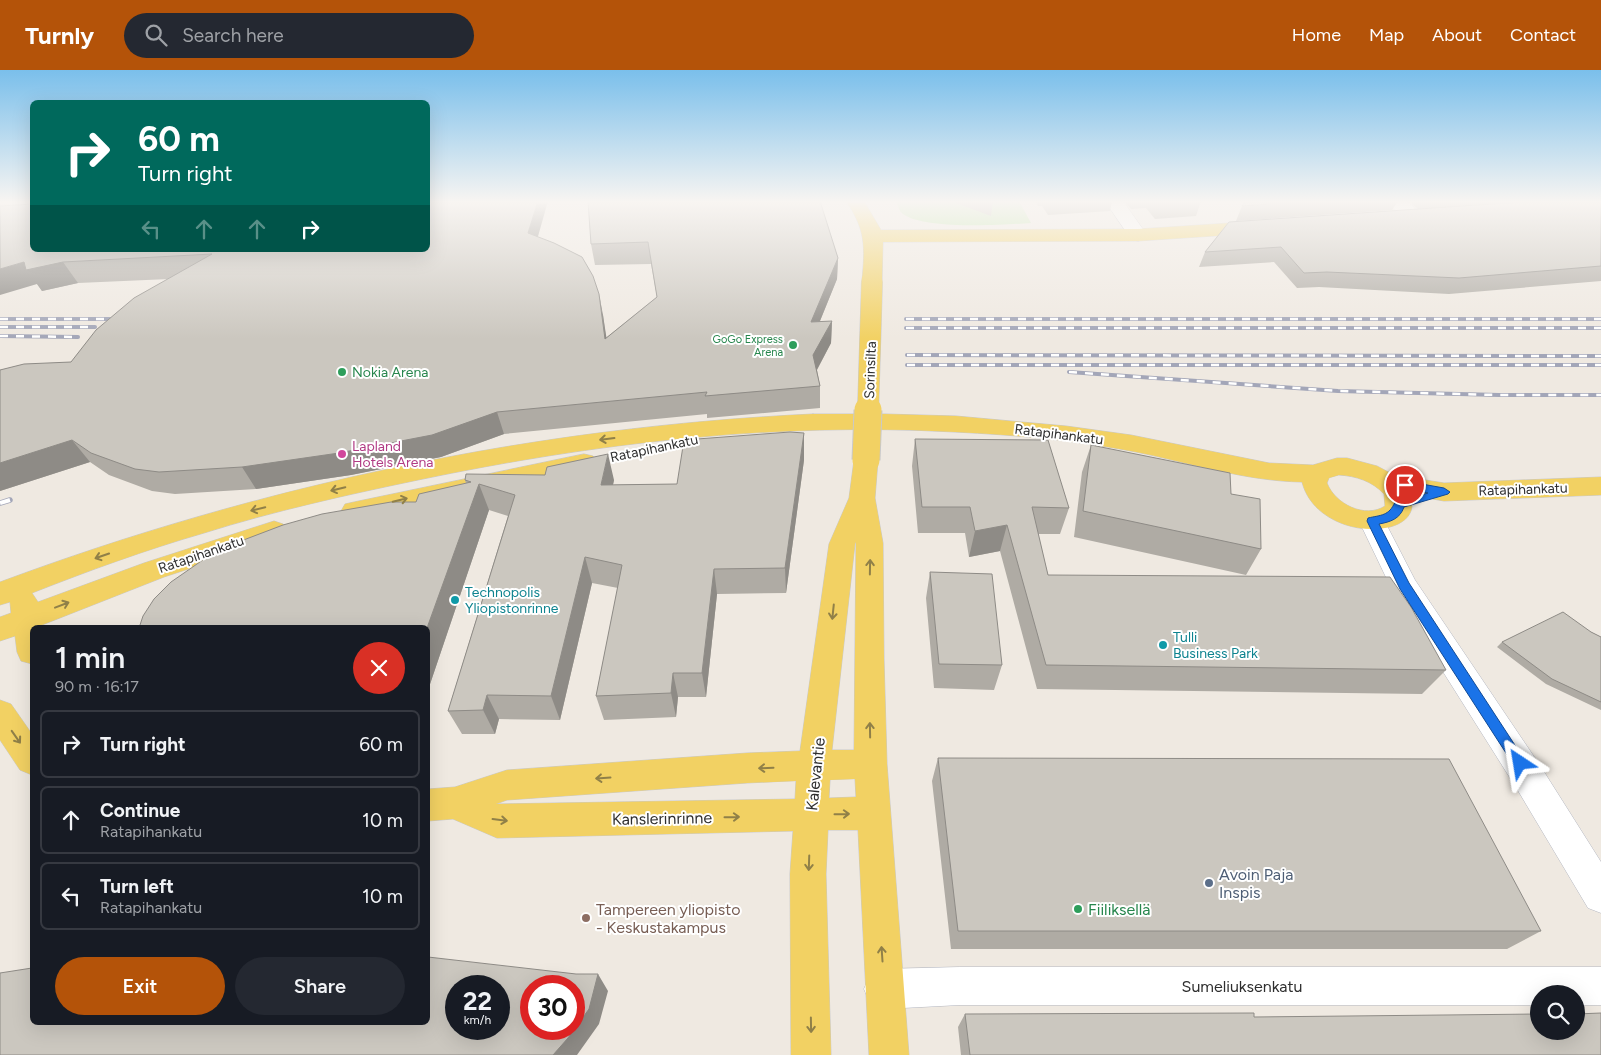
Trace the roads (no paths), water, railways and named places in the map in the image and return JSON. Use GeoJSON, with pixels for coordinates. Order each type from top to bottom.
{"type":"FeatureCollection","features":[{"type":"Feature","properties":{"kind":"main road","name":"Sorinsilta"},"geometry":{"type":"LineString","coordinates":[[866,460],[874,247]]}},
{"type":"Feature","properties":{"kind":"main road","name":"Ratapihankatu"},"geometry":{"type":"LineString","coordinates":[[10,590],[96,558],[201,524],[305,497],[471,460],[577,442],[673,432],[761,425],[879,420],[1022,429],[1127,442],[1265,471],[1318,485]]}},
{"type":"Feature","properties":{"kind":"main road","name":"Ratapihankatu"},"geometry":{"type":"LineString","coordinates":[[328,517],[451,489],[761,425]]}},
{"type":"Feature","properties":{"kind":"main road","name":"Kalevantie"},"geometry":{"type":"LineString","coordinates":[[866,460],[862,498],[870,543],[869,659],[871,764],[889,1055]]}},
{"type":"Feature","properties":{"kind":"main road"},"geometry":{"type":"LineString","coordinates":[[1347,466],[1368,471],[1386,482],[1394,489],[1399,505],[1398,510],[1388,518],[1372,521],[1347,516],[1326,504],[1318,485],[1329,467],[1347,466]]}},
{"type":"Feature","properties":{"kind":"main road","name":"Ratapihankatu"},"geometry":{"type":"LineString","coordinates":[[1386,482],[1444,492],[1601,486]]}},
{"type":"Feature","properties":{"kind":"main road","name":"Ratapihankatu"},"geometry":{"type":"LineString","coordinates":[[1399,505],[1444,492]]}},
{"type":"Feature","properties":{"kind":"main road","name":"Kalevantie"},"geometry":{"type":"LineString","coordinates":[[812,1055],[808,874],[814,766],[842,544],[862,498]]}},
{"type":"Feature","properties":{"kind":"main road","name":"Ratapihankatu"},"geometry":{"type":"LineString","coordinates":[[0,629],[198,555],[294,526]]}},
{"type":"Feature","properties":{"kind":"main road"},"geometry":{"type":"LineString","coordinates":[[10,590],[26,618],[30,641]]}},
{"type":"Feature","properties":{"kind":"main road"},"geometry":{"type":"LineString","coordinates":[[0,714],[30,757]]}},
{"type":"Feature","properties":{"kind":"main road","name":"Kanslerinrinne"},"geometry":{"type":"LineString","coordinates":[[441,804],[507,785],[747,768],[871,764]]}},
{"type":"Feature","properties":{"kind":"main road","name":"Kanslerinrinne"},"geometry":{"type":"LineString","coordinates":[[441,804],[497,822],[874,813]]}},
{"type":"Feature","properties":{"kind":"street"},"geometry":{"type":"LineString","coordinates":[[1372,521],[1404,586],[1524,770],[1601,895]]}},
{"type":"Feature","properties":{"kind":"street","name":"Sumeliuksenkatu"},"geometry":{"type":"LineString","coordinates":[[884,989],[960,986],[1601,986]]}},
{"type":"Feature","properties":{"kind":"railway"},"geometry":{"type":"LineString","coordinates":[[0,319],[110,319]]}},
{"type":"Feature","properties":{"kind":"railway"},"geometry":{"type":"LineString","coordinates":[[906,319],[1601,319]]}},
{"type":"Feature","properties":{"kind":"railway"},"geometry":{"type":"LineString","coordinates":[[0,327],[95,327]]}},
{"type":"Feature","properties":{"kind":"railway"},"geometry":{"type":"LineString","coordinates":[[906,328],[1601,328]]}},
{"type":"Feature","properties":{"kind":"railway"},"geometry":{"type":"LineString","coordinates":[[0,336],[78,337]]}},
{"type":"Feature","properties":{"kind":"railway"},"geometry":{"type":"LineString","coordinates":[[907,355],[1601,356]]}},
{"type":"Feature","properties":{"kind":"railway"},"geometry":{"type":"LineString","coordinates":[[907,365],[1601,365]]}},
{"type":"Feature","properties":{"kind":"railway"},"geometry":{"type":"LineString","coordinates":[[1069,372],[1338,391],[1499,395],[1601,395]]}},
{"type":"Feature","properties":{"kind":"railway"},"geometry":{"type":"LineString","coordinates":[[0,503],[10,500]]}},
{"type":"Feature","properties":{"kind":"place","name":"GoGo Express Arena"},"geometry":{"type":"Point","coordinates":[793,345]}},
{"type":"Feature","properties":{"kind":"place","name":"Nokia Arena"},"geometry":{"type":"Point","coordinates":[342,372]}},
{"type":"Feature","properties":{"kind":"place","name":"Lapland Hotels Arena"},"geometry":{"type":"Point","coordinates":[342,454]}},
{"type":"Feature","properties":{"kind":"place","name":"Technopolis Yliopistonrinne"},"geometry":{"type":"Point","coordinates":[455,600]}},
{"type":"Feature","properties":{"kind":"place","name":"Tulli Business Park"},"geometry":{"type":"Point","coordinates":[1163,645]}},
{"type":"Feature","properties":{"kind":"place","name":"Avoin Paja Inspis"},"geometry":{"type":"Point","coordinates":[1209,883]}},
{"type":"Feature","properties":{"kind":"place","name":"Fiiliksellä"},"geometry":{"type":"Point","coordinates":[1078,909]}},
{"type":"Feature","properties":{"kind":"place","name":"Tampereen yliopisto - Keskustakampus"},"geometry":{"type":"Point","coordinates":[586,918]}}]}
